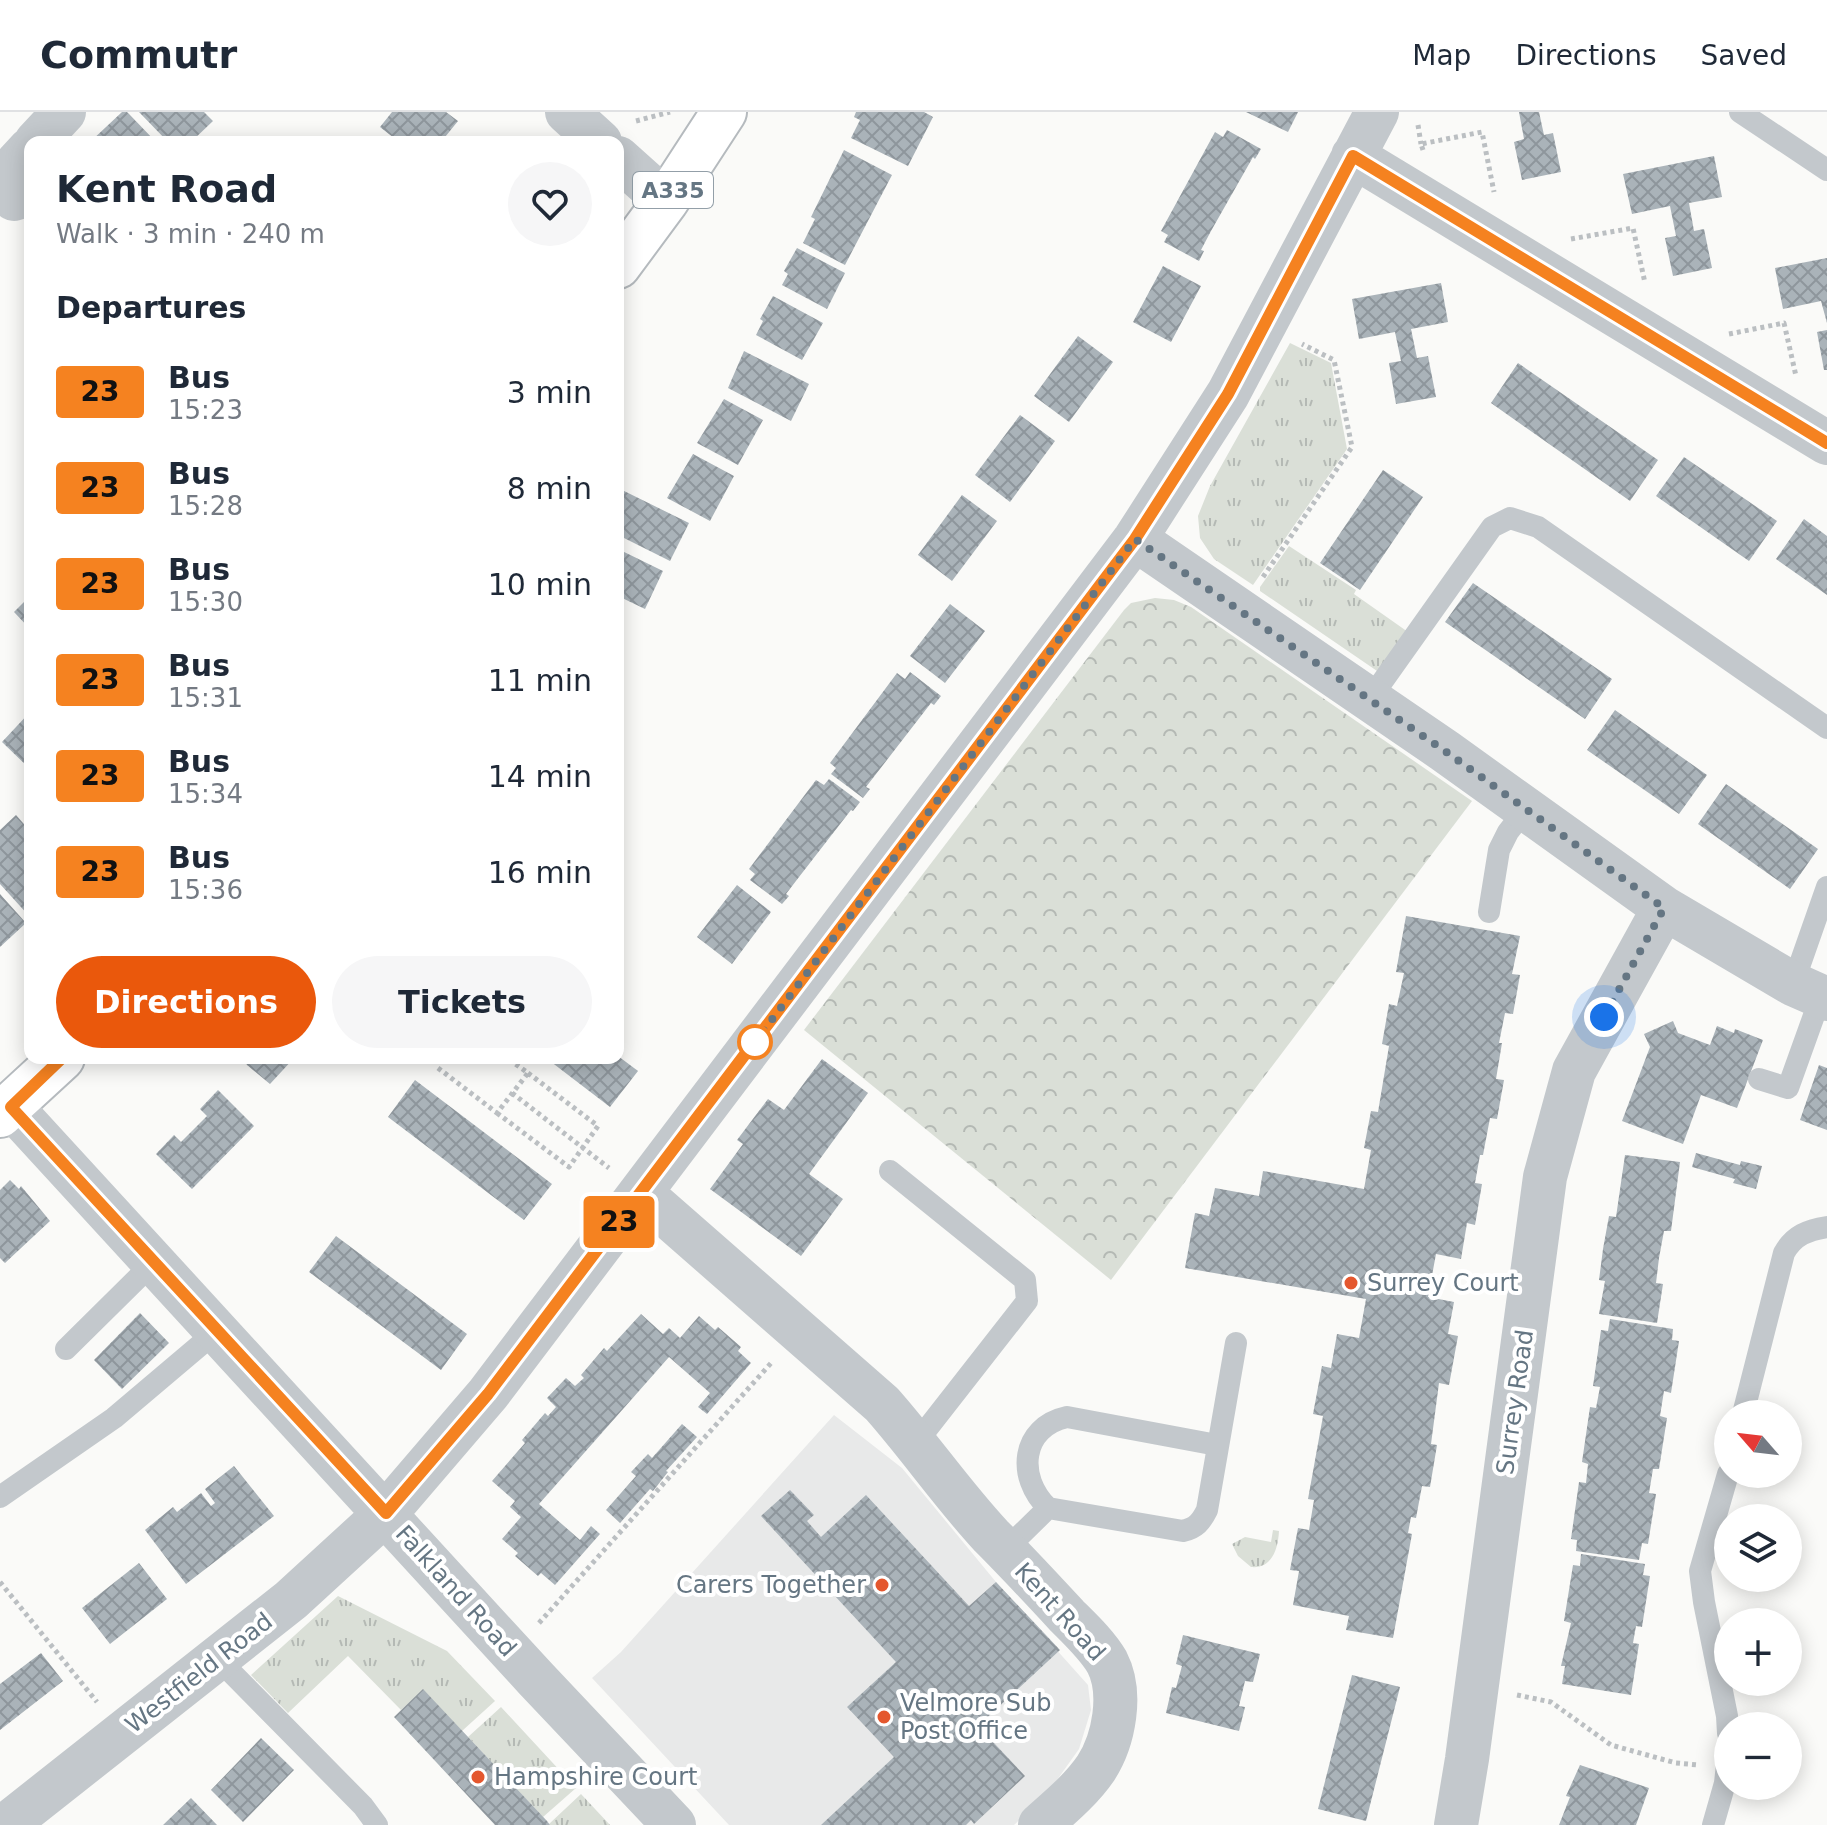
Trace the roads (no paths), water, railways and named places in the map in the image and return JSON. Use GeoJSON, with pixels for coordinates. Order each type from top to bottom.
{"type":"FeatureCollection","features":[{"type":"Feature","properties":{"kind":"main road","name":"A335"},"geometry":{"type":"LineString","coordinates":[[624,258],[666,201],[724,112]]}},
{"type":"Feature","properties":{"kind":"main road"},"geometry":{"type":"LineString","coordinates":[[6,1111],[56,1064]]}},
{"type":"Feature","properties":{"kind":"street"},"geometry":{"type":"LineString","coordinates":[[42,136],[64,112]]}},
{"type":"Feature","properties":{"kind":"street"},"geometry":{"type":"LineString","coordinates":[[567,112],[593,136]]}},
{"type":"Feature","properties":{"kind":"street","name":"Westfield Road"},"geometry":{"type":"LineString","coordinates":[[6,1825],[291,1600],[386,1513],[488,1394],[1135,539],[1228,394],[1377,112]]}},
{"type":"Feature","properties":{"kind":"street"},"geometry":{"type":"LineString","coordinates":[[1353,156],[1827,443]]}},
{"type":"Feature","properties":{"kind":"street"},"geometry":{"type":"LineString","coordinates":[[624,163],[666,201]]}},
{"type":"Feature","properties":{"kind":"street"},"geometry":{"type":"LineString","coordinates":[[1135,539],[1370,699],[1664,908],[1814,993]]}},
{"type":"Feature","properties":{"kind":"street","name":"Surrey Road"},"geometry":{"type":"LineString","coordinates":[[1456,1825],[1545,1177],[1574,1071],[1664,908]]}},
{"type":"Feature","properties":{"kind":"street","name":"Falkland Road"},"geometry":{"type":"LineString","coordinates":[[6,1111],[155,1261],[536,1679],[674,1825]]}},
{"type":"Feature","properties":{"kind":"street","name":"Kent Road"},"geometry":{"type":"LineString","coordinates":[[641,1193],[882,1404],[965,1508],[1098,1649],[1109,1666],[1113,1724],[1103,1754],[1089,1777],[1040,1825]]}},
{"type":"Feature","properties":{"kind":"lane"},"geometry":{"type":"LineString","coordinates":[[1740,112],[1827,170]]}},
{"type":"Feature","properties":{"kind":"lane"},"geometry":{"type":"LineString","coordinates":[[1370,699],[1492,527],[1510,518],[1538,527],[1827,728]]}},
{"type":"Feature","properties":{"kind":"lane"},"geometry":{"type":"LineString","coordinates":[[1489,912],[1499,850],[1526,809]]}},
{"type":"Feature","properties":{"kind":"lane"},"geometry":{"type":"LineString","coordinates":[[1759,1079],[1788,1088],[1814,993],[1827,887]]}},
{"type":"Feature","properties":{"kind":"lane"},"geometry":{"type":"LineString","coordinates":[[890,1171],[1025,1280],[1027,1301],[916,1443]]}},
{"type":"Feature","properties":{"kind":"lane"},"geometry":{"type":"LineString","coordinates":[[1747,1400],[1784,1253],[1789,1244],[1808,1230],[1827,1227]]}},
{"type":"Feature","properties":{"kind":"lane"},"geometry":{"type":"LineString","coordinates":[[66,1349],[155,1261]]}},
{"type":"Feature","properties":{"kind":"lane"},"geometry":{"type":"LineString","coordinates":[[0,1497],[114,1418],[218,1330]]}},
{"type":"Feature","properties":{"kind":"lane"},"geometry":{"type":"LineString","coordinates":[[1217,1445],[1067,1417],[1053,1420],[1035,1436],[1028,1462],[1030,1482],[1040,1501],[1048,1508],[1183,1531],[1192,1529],[1202,1521],[1207,1510],[1236,1343]]}},
{"type":"Feature","properties":{"kind":"lane"},"geometry":{"type":"LineString","coordinates":[[1724,1488],[1700,1571],[1726,1712]]}},
{"type":"Feature","properties":{"kind":"lane"},"geometry":{"type":"LineString","coordinates":[[1005,1550],[1048,1508]]}},
{"type":"Feature","properties":{"kind":"lane"},"geometry":{"type":"LineString","coordinates":[[218,1659],[363,1806],[377,1825]]}},
{"type":"Feature","properties":{"kind":"lane"},"geometry":{"type":"LineString","coordinates":[[1713,1825],[1719,1800]]}},
{"type":"Feature","properties":{"kind":"place","name":"Surrey Court"},"geometry":{"type":"Point","coordinates":[1351,1283]}},
{"type":"Feature","properties":{"kind":"place","name":"Carers Together"},"geometry":{"type":"Point","coordinates":[882,1585]}},
{"type":"Feature","properties":{"kind":"place","name":"Velmore Sub Post Office"},"geometry":{"type":"Point","coordinates":[884,1717]}},
{"type":"Feature","properties":{"kind":"place","name":"Hampshire Court"},"geometry":{"type":"Point","coordinates":[478,1777]}}]}
